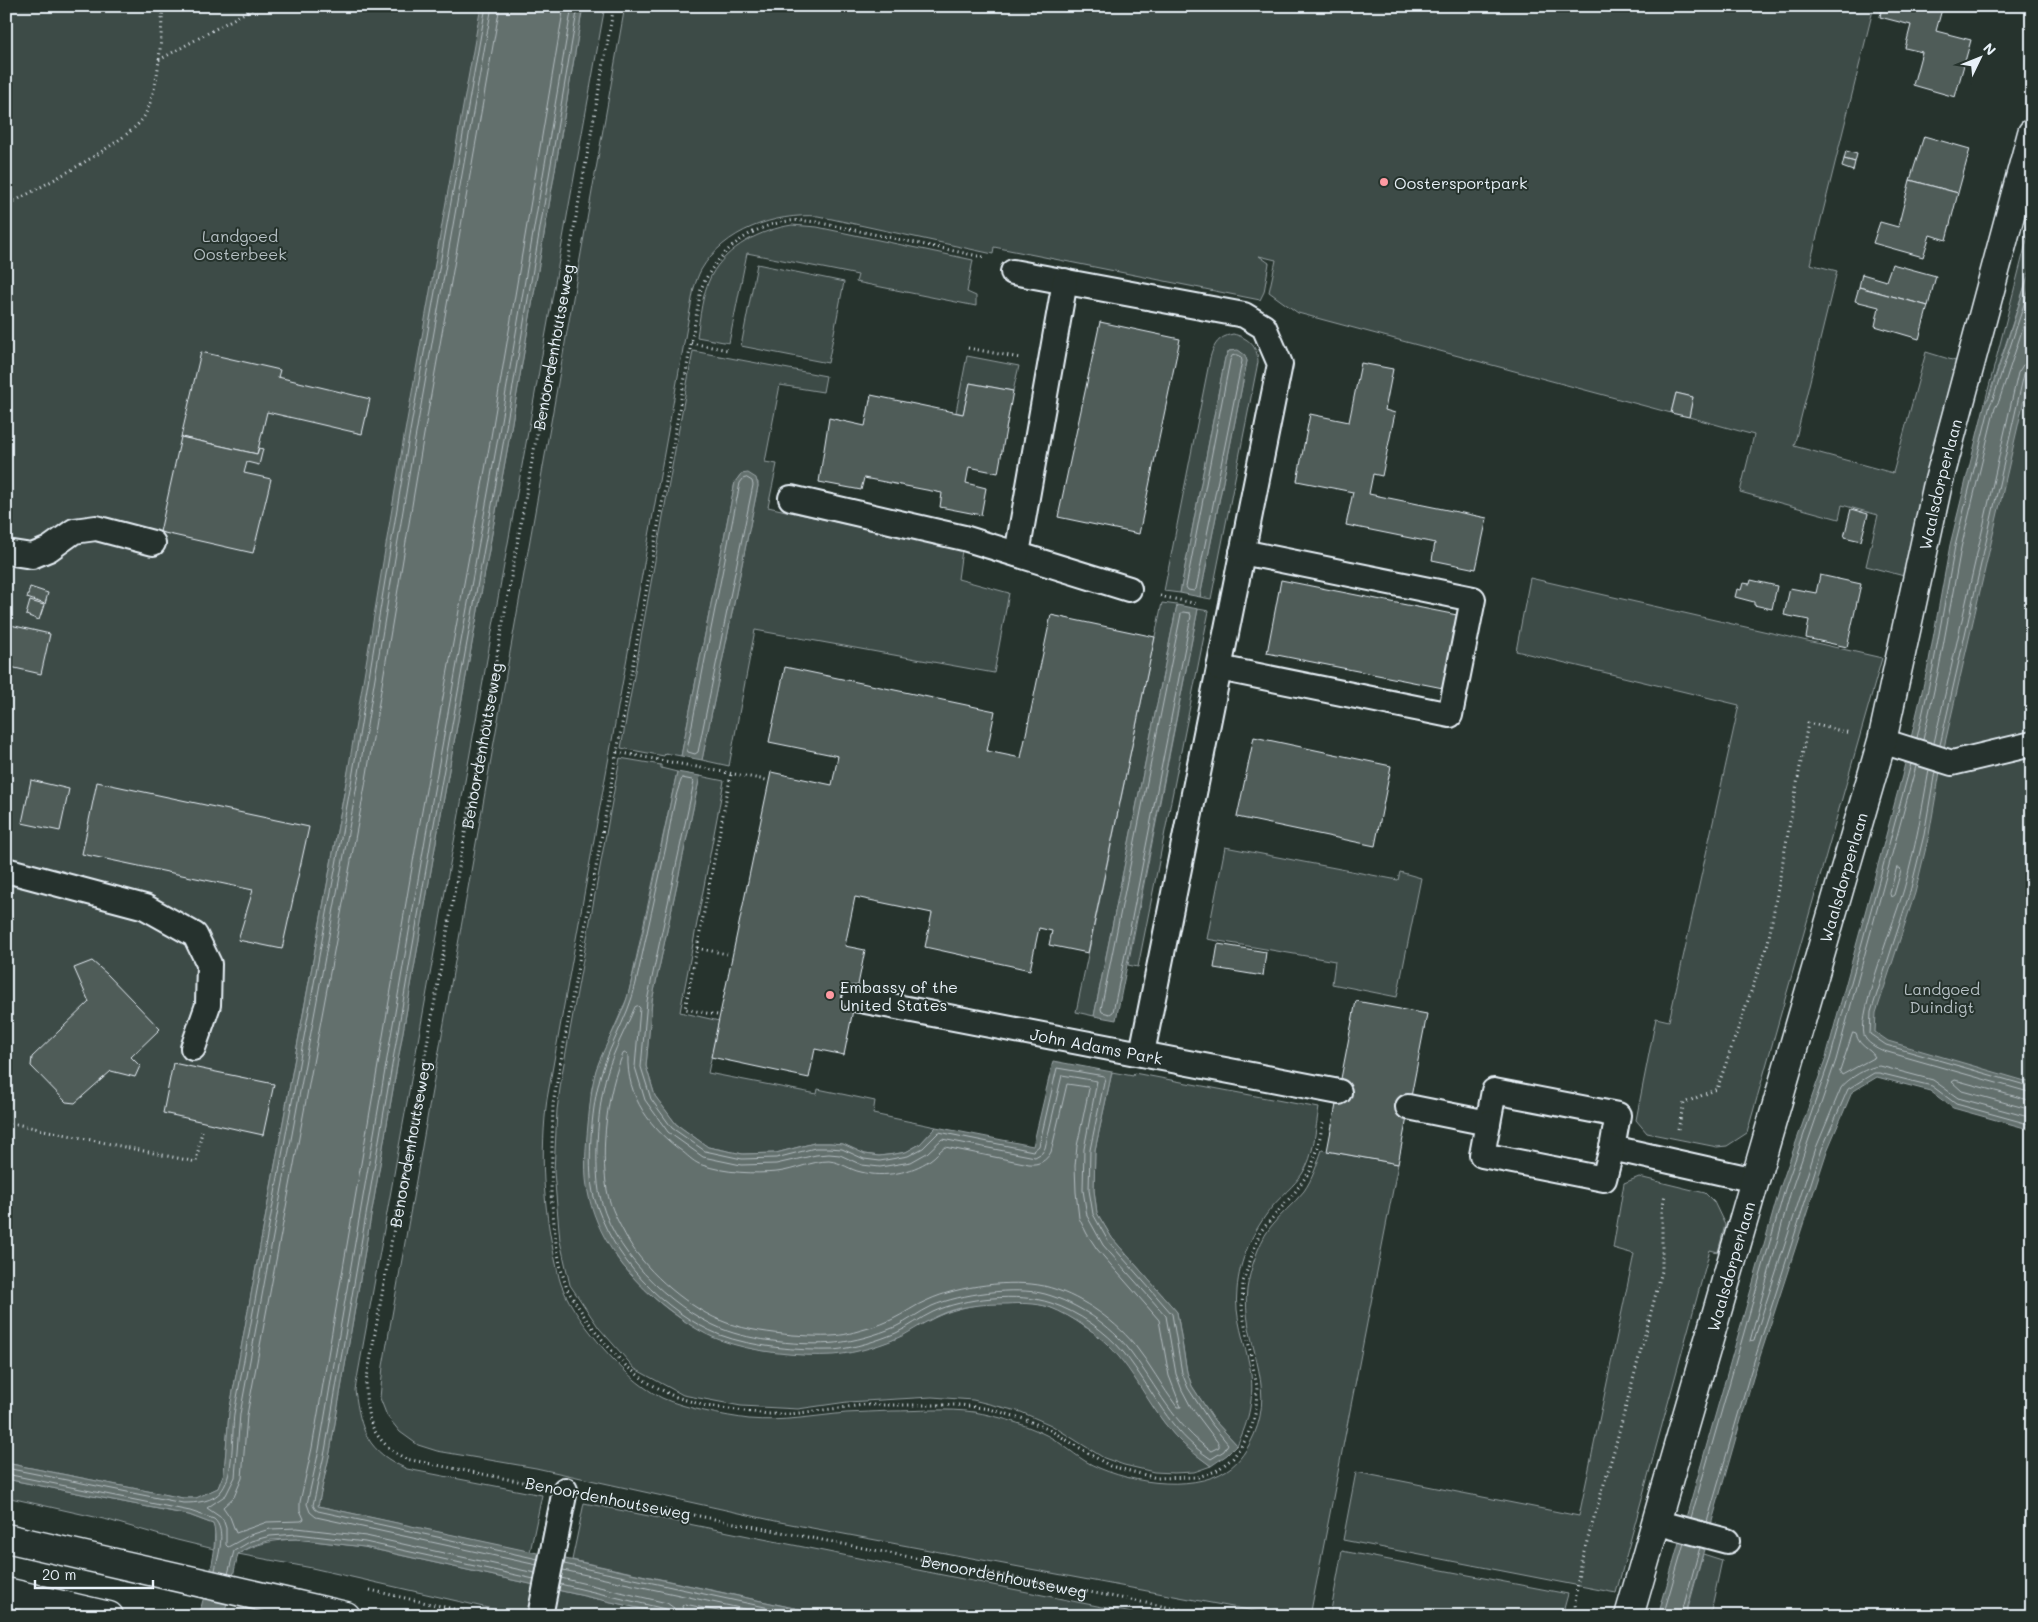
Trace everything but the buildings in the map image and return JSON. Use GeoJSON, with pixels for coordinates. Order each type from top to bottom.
{"type":"FeatureCollection","features":[{"type":"Feature","properties":{"kind":"street","name":"Waalsdorperlaan"},"geometry":{"type":"LineString","coordinates":[[1629,1616],[1661,1523],[1755,1180],[1882,741],[1937,488],[2032,132]]}},
{"type":"Feature","properties":{"kind":"street"},"geometry":{"type":"LineString","coordinates":[[6,1538],[346,1616]]}},
{"type":"Feature","properties":{"kind":"street"},"geometry":{"type":"LineString","coordinates":[[6,1592],[109,1616]]}},
{"type":"Feature","properties":{"kind":"lane"},"geometry":{"type":"LineString","coordinates":[[1012,272],[1244,315],[1264,327],[1280,364],[1142,1053]]}},
{"type":"Feature","properties":{"kind":"lane"},"geometry":{"type":"LineString","coordinates":[[1017,554],[1064,282]]}},
{"type":"Feature","properties":{"kind":"lane"},"geometry":{"type":"LineString","coordinates":[[791,498],[964,538],[1129,589]]}},
{"type":"Feature","properties":{"kind":"lane"},"geometry":{"type":"LineString","coordinates":[[6,552],[32,556],[49,549],[74,531],[96,528],[153,543]]}},
{"type":"Feature","properties":{"kind":"lane"},"geometry":{"type":"LineString","coordinates":[[1219,668],[1450,715],[1473,599],[1242,552]]}},
{"type":"Feature","properties":{"kind":"lane"},"geometry":{"type":"LineString","coordinates":[[1882,741],[1952,764],[2032,744]]}},
{"type":"Feature","properties":{"kind":"lane"},"geometry":{"type":"LineString","coordinates":[[6,870],[145,907],[196,935],[209,964],[208,1005],[193,1048]]}},
{"type":"Feature","properties":{"kind":"lane","name":"John Adams Park"},"geometry":{"type":"LineString","coordinates":[[855,999],[1334,1091]]}},
{"type":"Feature","properties":{"kind":"lane"},"geometry":{"type":"LineString","coordinates":[[1494,1091],[1618,1115],[1612,1148],[1604,1179],[1482,1154],[1494,1091]]}},
{"type":"Feature","properties":{"kind":"lane"},"geometry":{"type":"LineString","coordinates":[[1408,1107],[1488,1123]]}},
{"type":"Feature","properties":{"kind":"lane"},"geometry":{"type":"LineString","coordinates":[[1612,1148],[1755,1180]]}},
{"type":"Feature","properties":{"kind":"lane"},"geometry":{"type":"LineString","coordinates":[[541,1614],[566,1490]]}},
{"type":"Feature","properties":{"kind":"lane"},"geometry":{"type":"LineString","coordinates":[[1661,1523],[1721,1539]]}},
{"type":"Feature","properties":{"kind":"path"},"geometry":{"type":"LineString","coordinates":[[6,206],[122,138],[144,117],[154,91],[159,60],[163,6]]}},
{"type":"Feature","properties":{"kind":"path"},"geometry":{"type":"LineString","coordinates":[[159,60],[257,6]]}},
{"type":"Feature","properties":{"kind":"path","name":"Benoordenhoutseweg"},"geometry":{"type":"LineString","coordinates":[[614,6],[366,1383],[366,1411],[372,1427],[380,1439],[392,1452],[406,1459],[1213,1616]]}},
{"type":"Feature","properties":{"kind":"path"},"geometry":{"type":"LineString","coordinates":[[1012,272],[993,260],[816,222],[790,221],[771,225],[753,232],[719,258],[708,273],[701,289],[553,1104],[551,1194],[556,1242],[567,1289],[586,1319],[626,1366],[647,1382],[672,1396],[706,1406],[768,1414],[791,1414],[864,1405],[961,1405],[990,1409],[1024,1419],[1050,1430],[1110,1466],[1157,1478],[1198,1477],[1216,1470],[1233,1458],[1252,1426],[1256,1410],[1257,1388],[1242,1309],[1243,1282],[1250,1256],[1260,1232],[1295,1192],[1310,1170],[1334,1091]]}},
{"type":"Feature","properties":{"kind":"path"},"geometry":{"type":"LineString","coordinates":[[691,343],[728,350]]}},
{"type":"Feature","properties":{"kind":"path"},"geometry":{"type":"LineString","coordinates":[[968,348],[1050,364]]}},
{"type":"Feature","properties":{"kind":"path"},"geometry":{"type":"LineString","coordinates":[[1165,597],[1203,605]]}},
{"type":"Feature","properties":{"kind":"path"},"geometry":{"type":"LineString","coordinates":[[617,752],[766,780]]}},
{"type":"Feature","properties":{"kind":"path"},"geometry":{"type":"LineString","coordinates":[[717,1015],[685,1008],[731,774]]}},
{"type":"Feature","properties":{"kind":"path"},"geometry":{"type":"LineString","coordinates":[[697,948],[728,954]]}},
{"type":"Feature","properties":{"kind":"path"},"geometry":{"type":"LineString","coordinates":[[6,1122],[196,1162],[202,1131]]}},
{"type":"Feature","properties":{"kind":"green space","name":"Landgoed Oosterbeek"},"geometry":{"type":"Polygon","coordinates":[[[6,6],[515,6],[347,777],[229,1413],[224,1473],[218,1488],[197,1498],[183,1498],[6,1463],[6,6]]]}},
{"type":"Feature","properties":{"kind":"green space"},"geometry":{"type":"Polygon","coordinates":[[[583,6],[605,6],[355,1390],[360,1418],[368,1438],[383,1455],[394,1462],[407,1469],[542,1495],[530,1552],[318,1506],[330,1452],[437,836],[509,440],[583,6]]]}},
{"type":"Feature","properties":{"kind":"green space"},"geometry":{"type":"Polygon","coordinates":[[[625,6],[1874,6],[1810,264],[1837,271],[1794,446],[1893,473],[1926,352],[1962,363],[1904,576],[1866,566],[1878,515],[1842,505],[1839,519],[1740,492],[1754,435],[1689,417],[1693,397],[1676,393],[1671,413],[1298,313],[1269,292],[1276,260],[1259,256],[1269,263],[1264,292],[1260,300],[994,247],[993,254],[818,216],[802,216],[768,221],[737,235],[723,244],[711,256],[697,279],[547,1099],[543,1159],[545,1199],[555,1259],[565,1293],[585,1325],[623,1369],[653,1393],[682,1405],[728,1416],[761,1420],[891,1411],[943,1410],[974,1412],[1009,1420],[1034,1429],[1054,1439],[1085,1461],[1117,1475],[1156,1482],[1195,1482],[1212,1477],[1227,1470],[1236,1463],[1252,1440],[1260,1416],[1262,1397],[1249,1326],[1247,1289],[1255,1258],[1261,1242],[1269,1229],[1304,1191],[1322,1150],[1398,1164],[1310,1616],[1275,1615],[780,1522],[536,1468],[437,1451],[418,1445],[400,1432],[387,1416],[380,1398],[383,1366],[625,6]]]}},
{"type":"Feature","properties":{"kind":"green space"},"geometry":{"type":"Polygon","coordinates":[[[2032,220],[2032,264],[1988,398],[1985,402],[2032,220]]]}},
{"type":"Feature","properties":{"kind":"green space"},"geometry":{"type":"Polygon","coordinates":[[[792,225],[817,227],[973,260],[967,292],[976,296],[976,306],[856,282],[858,275],[747,253],[729,343],[697,337],[705,290],[718,265],[735,248],[757,235],[792,225]]]}},
{"type":"Feature","properties":{"kind":"green space"},"geometry":{"type":"Polygon","coordinates":[[[757,264],[844,282],[828,363],[741,346],[757,264]]]}},
{"type":"Feature","properties":{"kind":"green space"},"geometry":{"type":"Polygon","coordinates":[[[1233,334],[1243,337],[1251,343],[1258,356],[1258,362],[1211,599],[1200,597],[1247,361],[1242,353],[1236,350],[1229,351],[1225,358],[1180,593],[1164,591],[1210,358],[1217,342],[1233,334]]]}},
{"type":"Feature","properties":{"kind":"green space"},"geometry":{"type":"Polygon","coordinates":[[[693,351],[826,376],[823,392],[780,385],[765,462],[777,464],[768,507],[962,550],[958,579],[1009,593],[994,673],[755,630],[729,766],[702,760],[758,486],[758,482],[741,474],[735,482],[681,756],[665,753],[664,756],[621,748],[693,351]]]}},
{"type":"Feature","properties":{"kind":"green space","name":"Landgoed Duindigt"},"geometry":{"type":"Polygon","coordinates":[[[2032,352],[2032,1115],[1832,1061],[2032,352]]]}},
{"type":"Feature","properties":{"kind":"green space"},"geometry":{"type":"Polygon","coordinates":[[[967,356],[1019,366],[1013,391],[970,383],[963,414],[956,412],[967,356]]]}},
{"type":"Feature","properties":{"kind":"green space"},"geometry":{"type":"Polygon","coordinates":[[[1530,578],[1882,658],[1747,1133],[1727,1146],[1717,1147],[1647,1133],[1636,1120],[1656,1018],[1669,1021],[1739,705],[1516,651],[1530,578]]]}},
{"type":"Feature","properties":{"kind":"green space"},"geometry":{"type":"Polygon","coordinates":[[[1162,603],[1177,605],[1094,1016],[1076,1012],[1162,603]]]}},
{"type":"Feature","properties":{"kind":"green space"},"geometry":{"type":"Polygon","coordinates":[[[1198,609],[1209,611],[1138,967],[1128,965],[1198,609]]]}},
{"type":"Feature","properties":{"kind":"green space"},"geometry":{"type":"Polygon","coordinates":[[[620,758],[661,765],[661,768],[677,772],[628,996],[597,1068],[591,1092],[617,1258],[662,1305],[687,1322],[712,1336],[740,1346],[769,1351],[801,1353],[874,1346],[893,1340],[946,1313],[975,1305],[1022,1302],[1054,1309],[1100,1336],[1114,1349],[1132,1372],[1171,1431],[1211,1466],[1194,1472],[1174,1473],[1154,1472],[1124,1465],[1104,1458],[1051,1425],[1021,1412],[973,1400],[932,1397],[847,1402],[798,1409],[741,1406],[683,1395],[635,1369],[599,1328],[570,1285],[560,1241],[554,1172],[557,1110],[562,1074],[620,758]]]}},
{"type":"Feature","properties":{"kind":"green space"},"geometry":{"type":"Polygon","coordinates":[[[700,776],[724,781],[680,1012],[719,1021],[708,1073],[817,1094],[818,1089],[875,1101],[873,1114],[936,1127],[920,1144],[906,1152],[879,1156],[865,1154],[843,1144],[830,1143],[814,1143],[776,1153],[743,1154],[708,1147],[676,1124],[655,1096],[646,1066],[652,1001],[700,776]]]}},
{"type":"Feature","properties":{"kind":"green space"},"geometry":{"type":"Polygon","coordinates":[[[1225,847],[1398,880],[1400,872],[1421,878],[1397,997],[1332,984],[1335,961],[1207,939],[1225,847]]]}},
{"type":"Feature","properties":{"kind":"green space"},"geometry":{"type":"Polygon","coordinates":[[[1112,1072],[1133,1076],[1134,1073],[1319,1108],[1310,1159],[1299,1178],[1272,1207],[1253,1236],[1244,1257],[1238,1279],[1237,1310],[1250,1368],[1252,1388],[1248,1418],[1237,1445],[1214,1420],[1192,1386],[1187,1372],[1177,1312],[1112,1238],[1097,1213],[1094,1190],[1095,1150],[1112,1072]]]}},
{"type":"Feature","properties":{"kind":"green space"},"geometry":{"type":"Polygon","coordinates":[[[1639,1177],[1705,1193],[1714,1202],[1725,1225],[1718,1252],[1710,1250],[1616,1593],[1343,1540],[1356,1472],[1579,1516],[1634,1254],[1613,1248],[1624,1183],[1639,1177]]]}},
{"type":"Feature","properties":{"kind":"green space"},"geometry":{"type":"Polygon","coordinates":[[[6,1479],[189,1515],[213,1524],[215,1529],[214,1549],[108,1520],[6,1497],[6,1479]]]}},
{"type":"Feature","properties":{"kind":"green space"},"geometry":{"type":"Polygon","coordinates":[[[584,1503],[1147,1616],[831,1616],[572,1560],[584,1503]]]}},
{"type":"Feature","properties":{"kind":"green space"},"geometry":{"type":"Polygon","coordinates":[[[296,1539],[364,1547],[674,1616],[523,1616],[312,1568],[238,1554],[266,1543],[296,1539]]]}},
{"type":"Feature","properties":{"kind":"green space"},"geometry":{"type":"Polygon","coordinates":[[[1342,1551],[1568,1594],[1562,1616],[1330,1616],[1342,1551]]]}},
{"type":"Feature","properties":{"kind":"green space"},"geometry":{"type":"Polygon","coordinates":[[[1703,1554],[1722,1560],[1710,1616],[1686,1616],[1703,1554]]]}},
{"type":"Feature","properties":{"kind":"water"},"geometry":{"type":"Polygon","coordinates":[[[481,6],[583,6],[509,440],[437,836],[330,1452],[318,1506],[831,1616],[674,1616],[364,1547],[296,1539],[271,1540],[252,1546],[238,1554],[224,1616],[199,1616],[211,1569],[215,1544],[213,1524],[189,1515],[6,1479],[6,1463],[183,1498],[196,1498],[218,1488],[224,1473],[229,1413],[346,783],[404,437],[481,6]]]}},
{"type":"Feature","properties":{"kind":"water"},"geometry":{"type":"Polygon","coordinates":[[[2032,264],[2032,365],[1945,743],[1929,835],[1915,893],[1876,1013],[1875,1032],[1888,1041],[2032,1083],[2032,1130],[1953,1108],[1930,1091],[1877,1077],[1852,1092],[1827,1151],[1753,1378],[1685,1616],[1658,1616],[1780,1188],[1826,1057],[1902,776],[1928,666],[1950,545],[1985,403],[1989,398],[2032,264]]]}},
{"type":"Feature","properties":{"kind":"water"},"geometry":{"type":"Polygon","coordinates":[[[1238,350],[1245,355],[1247,361],[1200,597],[1180,593],[1225,358],[1229,351],[1238,350]]]}},
{"type":"Feature","properties":{"kind":"water"},"geometry":{"type":"Polygon","coordinates":[[[748,473],[756,478],[758,486],[702,760],[681,756],[735,482],[741,474],[748,473]]]}},
{"type":"Feature","properties":{"kind":"water"},"geometry":{"type":"Polygon","coordinates":[[[1177,605],[1198,609],[1116,1020],[1094,1016],[1177,605]]]}},
{"type":"Feature","properties":{"kind":"water"},"geometry":{"type":"Polygon","coordinates":[[[677,772],[700,776],[652,1001],[646,1066],[655,1096],[676,1124],[708,1147],[743,1154],[776,1153],[814,1143],[830,1143],[843,1144],[865,1154],[879,1156],[895,1154],[906,1152],[920,1144],[936,1127],[1033,1146],[1053,1061],[1112,1072],[1095,1150],[1094,1190],[1097,1213],[1112,1238],[1177,1312],[1187,1372],[1192,1386],[1214,1420],[1237,1445],[1227,1455],[1211,1466],[1189,1449],[1159,1416],[1133,1375],[1113,1350],[1086,1327],[1049,1307],[1023,1303],[969,1306],[941,1314],[904,1335],[887,1342],[870,1348],[834,1355],[806,1355],[761,1351],[720,1340],[686,1322],[654,1298],[619,1260],[601,1230],[594,1214],[587,1188],[586,1151],[592,1090],[596,1070],[629,991],[677,772]]]}},
{"type":"Feature","properties":{"kind":"place","name":"Oostersportpark"},"geometry":{"type":"Point","coordinates":[1384,182]}},
{"type":"Feature","properties":{"kind":"place","name":"Embassy of the United States"},"geometry":{"type":"Point","coordinates":[830,995]}}]}
